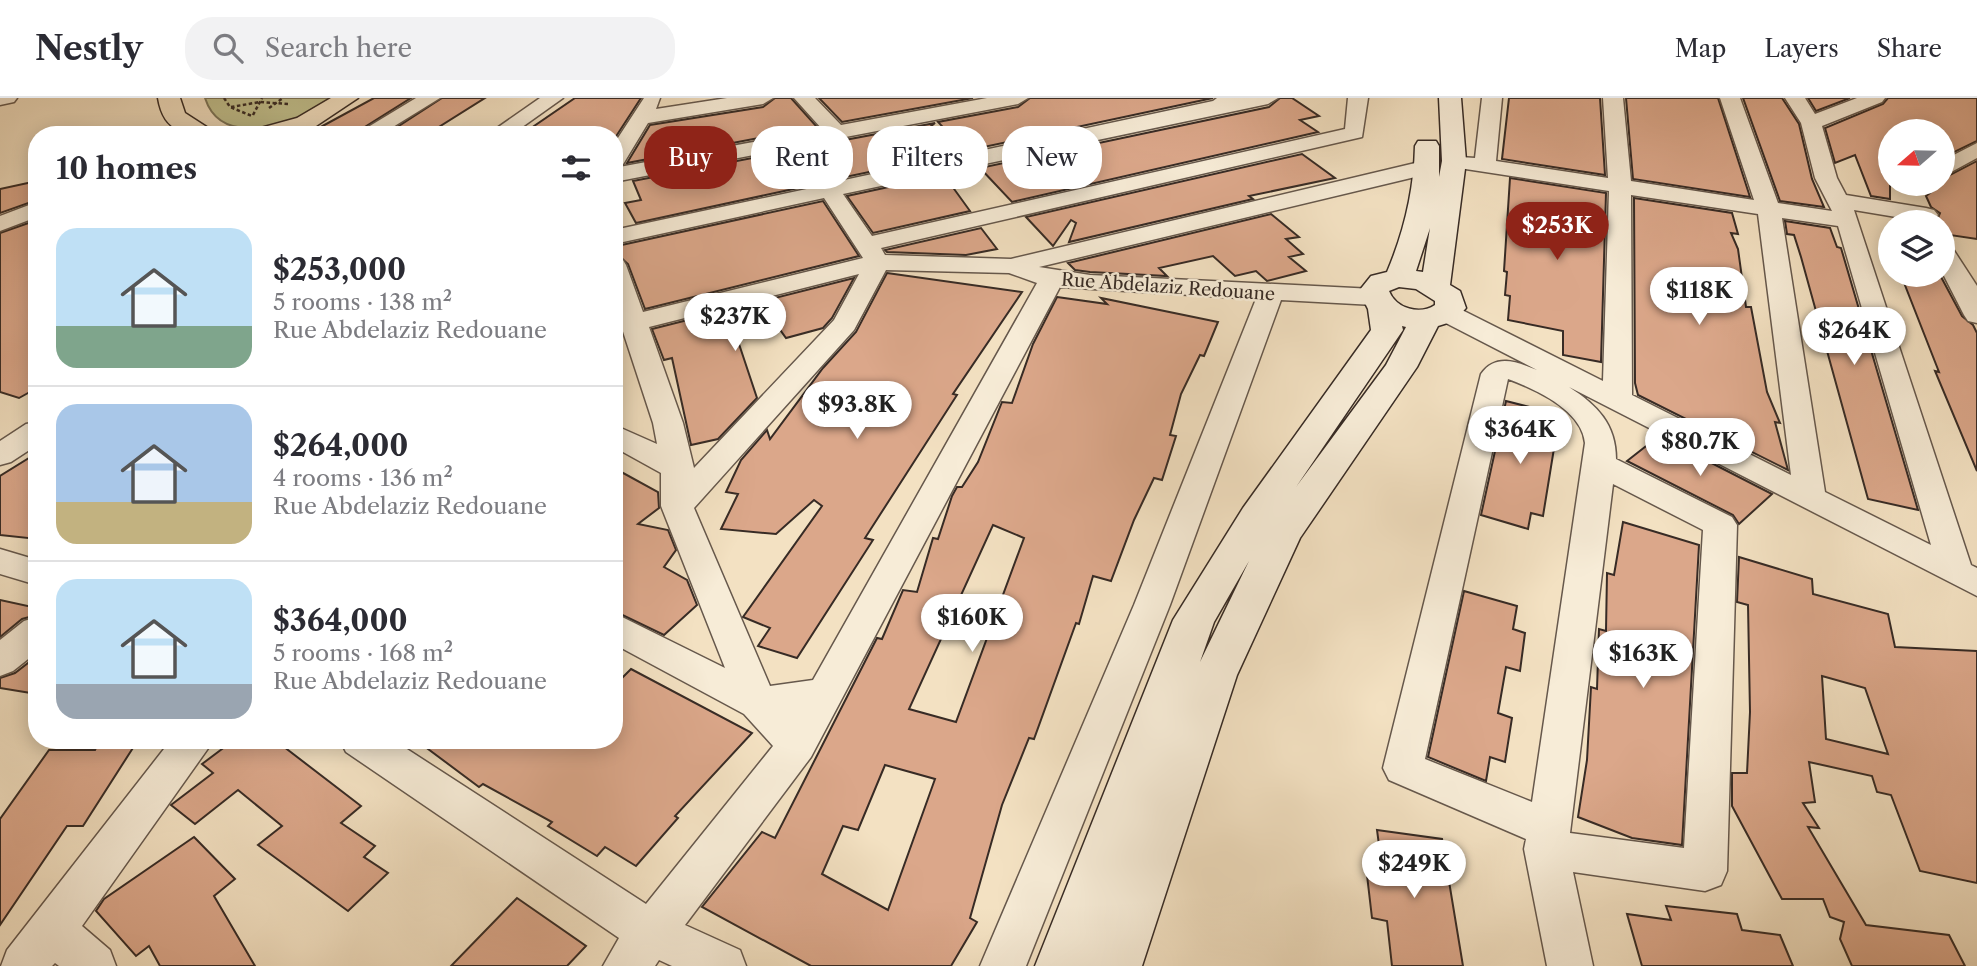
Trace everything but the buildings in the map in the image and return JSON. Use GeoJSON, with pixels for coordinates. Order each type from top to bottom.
{"type":"FeatureCollection","features":[{"type":"Feature","properties":{"kind":"main road"},"geometry":{"type":"LineString","coordinates":[[169,98],[170,110],[184,126]]}},
{"type":"Feature","properties":{"kind":"main road"},"geometry":{"type":"LineString","coordinates":[[292,126],[305,122],[348,98]]}},
{"type":"Feature","properties":{"kind":"main road"},"geometry":{"type":"LineString","coordinates":[[1115,966],[1215,675],[1282,534],[1401,367],[1436,306],[1454,161],[1450,98]]}},
{"type":"Feature","properties":{"kind":"main road"},"geometry":{"type":"LineString","coordinates":[[1062,966],[1194,620],[1256,517],[1387,330],[1385,294],[1408,256],[1428,167],[1426,126]]}},
{"type":"Feature","properties":{"kind":"main road"},"geometry":{"type":"LineString","coordinates":[[1385,294],[1436,306]]}},
{"type":"Feature","properties":{"kind":"street"},"geometry":{"type":"LineString","coordinates":[[0,99],[7,98]]}},
{"type":"Feature","properties":{"kind":"street"},"geometry":{"type":"LineString","coordinates":[[381,126],[430,98]]}},
{"type":"Feature","properties":{"kind":"street"},"geometry":{"type":"LineString","coordinates":[[511,126],[553,98]]}},
{"type":"Feature","properties":{"kind":"street"},"geometry":{"type":"LineString","coordinates":[[623,147],[654,98]]}},
{"type":"Feature","properties":{"kind":"street"},"geometry":{"type":"LineString","coordinates":[[641,118],[763,98]]}},
{"type":"Feature","properties":{"kind":"street"},"geometry":{"type":"LineString","coordinates":[[804,98],[830,126]]}},
{"type":"Feature","properties":{"kind":"street"},"geometry":{"type":"LineString","coordinates":[[853,130],[1018,98]]}},
{"type":"Feature","properties":{"kind":"street"},"geometry":{"type":"LineString","coordinates":[[853,183],[1224,102],[1268,98]]}},
{"type":"Feature","properties":{"kind":"street"},"geometry":{"type":"LineString","coordinates":[[873,253],[1355,133],[1358,98]]}},
{"type":"Feature","properties":{"kind":"street"},"geometry":{"type":"LineString","coordinates":[[1485,166],[1492,98]]}},
{"type":"Feature","properties":{"kind":"street"},"geometry":{"type":"LineString","coordinates":[[1613,98],[1620,187],[1617,399]]}},
{"type":"Feature","properties":{"kind":"street"},"geometry":{"type":"LineString","coordinates":[[1730,98],[1769,210],[1810,497]]}},
{"type":"Feature","properties":{"kind":"street"},"geometry":{"type":"LineString","coordinates":[[1795,98],[1811,123],[1826,178],[1841,211],[1966,578]]}},
{"type":"Feature","properties":{"kind":"street"},"geometry":{"type":"LineString","coordinates":[[1811,123],[1875,98]]}},
{"type":"Feature","properties":{"kind":"street"},"geometry":{"type":"LineString","coordinates":[[623,173],[751,149]]}},
{"type":"Feature","properties":{"kind":"street"},"geometry":{"type":"LineString","coordinates":[[1955,163],[1977,149]]}},
{"type":"Feature","properties":{"kind":"street"},"geometry":{"type":"LineString","coordinates":[[1454,161],[1769,210],[1878,211]]}},
{"type":"Feature","properties":{"kind":"street"},"geometry":{"type":"LineString","coordinates":[[1011,266],[1428,167]]}},
{"type":"Feature","properties":{"kind":"street"},"geometry":{"type":"LineString","coordinates":[[623,235],[824,189]]}},
{"type":"Feature","properties":{"kind":"street"},"geometry":{"type":"LineString","coordinates":[[829,189],[873,253]]}},
{"type":"Feature","properties":{"kind":"street"},"geometry":{"type":"LineString","coordinates":[[0,224],[28,213]]}},
{"type":"Feature","properties":{"kind":"street"},"geometry":{"type":"LineString","coordinates":[[683,487],[845,324],[873,253]]}},
{"type":"Feature","properties":{"kind":"street","name":"Rue Abdelaziz Redouane"},"geometry":{"type":"LineString","coordinates":[[636,322],[873,253],[1011,266],[1052,279],[1271,293],[1385,294]]}},
{"type":"Feature","properties":{"kind":"street"},"geometry":{"type":"LineString","coordinates":[[1955,272],[1969,294],[1977,315]]}},
{"type":"Feature","properties":{"kind":"street"},"geometry":{"type":"LineString","coordinates":[[626,966],[797,745],[1052,279]]}},
{"type":"Feature","properties":{"kind":"street"},"geometry":{"type":"LineString","coordinates":[[623,288],[668,424],[683,487],[758,703]]}},
{"type":"Feature","properties":{"kind":"street"},"geometry":{"type":"LineString","coordinates":[[1003,966],[1152,604],[1271,293]]}},
{"type":"Feature","properties":{"kind":"street"},"geometry":{"type":"LineString","coordinates":[[1436,306],[1966,578]]}},
{"type":"Feature","properties":{"kind":"street"},"geometry":{"type":"LineString","coordinates":[[1570,966],[1547,839],[1600,464],[1599,434],[1591,418],[1569,400],[1517,371],[1503,368],[1495,374],[1403,768],[1547,839],[1705,871],[1720,525],[1600,464]]}},
{"type":"Feature","properties":{"kind":"street"},"geometry":{"type":"LineString","coordinates":[[623,425],[668,424]]}},
{"type":"Feature","properties":{"kind":"street"},"geometry":{"type":"LineString","coordinates":[[0,455],[28,437]]}},
{"type":"Feature","properties":{"kind":"street"},"geometry":{"type":"LineString","coordinates":[[623,441],[683,487]]}},
{"type":"Feature","properties":{"kind":"street"},"geometry":{"type":"LineString","coordinates":[[0,561],[28,570]]}},
{"type":"Feature","properties":{"kind":"street"},"geometry":{"type":"LineString","coordinates":[[623,632],[758,703],[797,745]]}},
{"type":"Feature","properties":{"kind":"street"},"geometry":{"type":"LineString","coordinates":[[0,661],[28,638]]}},
{"type":"Feature","properties":{"kind":"street"},"geometry":{"type":"LineString","coordinates":[[758,703],[824,694]]}},
{"type":"Feature","properties":{"kind":"street"},"geometry":{"type":"LineString","coordinates":[[24,966],[187,749]]}},
{"type":"Feature","properties":{"kind":"street"},"geometry":{"type":"LineString","coordinates":[[374,749],[653,934],[723,966]]}},
{"type":"Feature","properties":{"kind":"street"},"geometry":{"type":"LineString","coordinates":[[51,929],[93,966]]}},
{"type":"Feature","properties":{"kind":"path"},"geometry":{"type":"LineString","coordinates":[[261,100],[252,116],[282,100]]}},
{"type":"Feature","properties":{"kind":"path"},"geometry":{"type":"LineString","coordinates":[[230,107],[261,100],[282,100],[297,106]]}},
{"type":"Feature","properties":{"kind":"green space"},"geometry":{"type":"Polygon","coordinates":[[[205,98],[339,98],[306,115],[270,126],[229,125],[215,115],[205,98]]]}}]}
